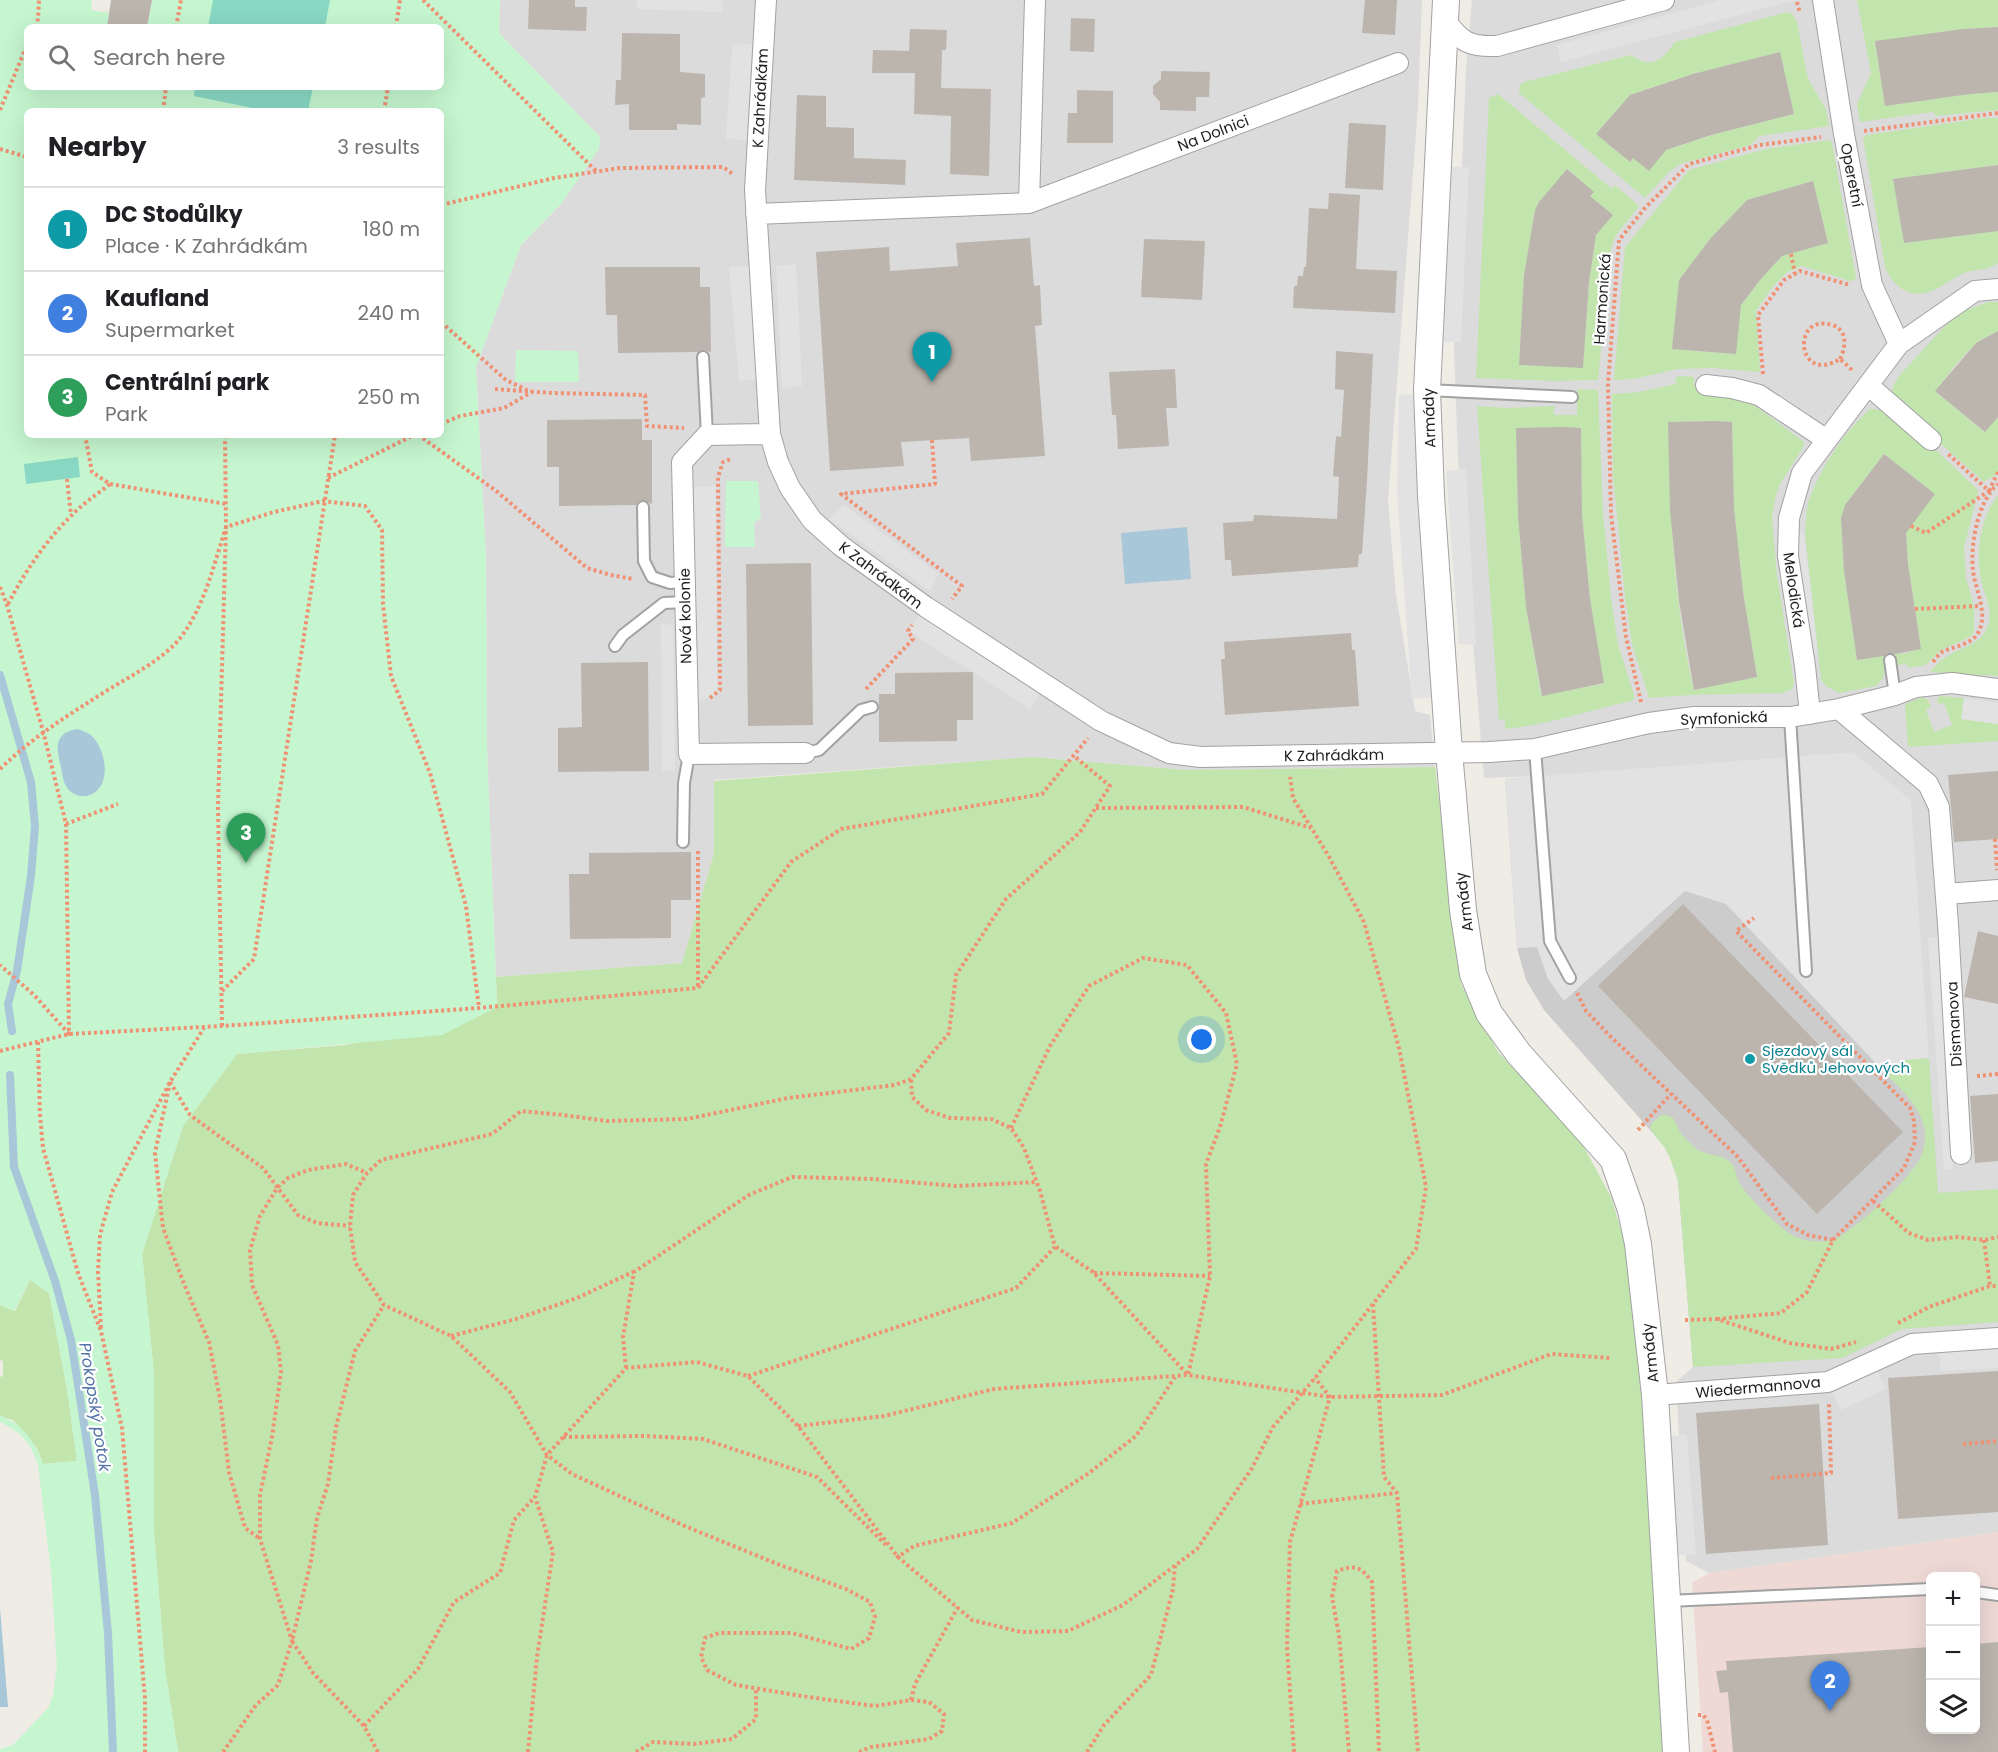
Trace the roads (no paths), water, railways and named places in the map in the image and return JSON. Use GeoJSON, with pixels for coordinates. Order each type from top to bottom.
{"type":"FeatureCollection","features":[{"type":"Feature","properties":{"kind":"street","name":"K Zahrádkám"},"geometry":{"type":"LineString","coordinates":[[766,0],[755,190],[770,434],[778,462],[790,488],[812,520],[841,546],[932,612],[1101,721],[1169,753],[1201,757],[1287,757],[1449,752]]}},
{"type":"Feature","properties":{"kind":"street"},"geometry":{"type":"LineString","coordinates":[[1029,203],[1035,0]]}},
{"type":"Feature","properties":{"kind":"street"},"geometry":{"type":"LineString","coordinates":[[1446,10],[1454,32],[1463,41],[1479,46],[1497,46],[1665,0]]}},
{"type":"Feature","properties":{"kind":"street","name":"Operetní"},"geometry":{"type":"LineString","coordinates":[[1823,0],[1844,134],[1872,285],[1899,344]]}},
{"type":"Feature","properties":{"kind":"street","name":"Armády"},"geometry":{"type":"LineString","coordinates":[[1446,10],[1427,390],[1431,496],[1463,910],[1473,974],[1489,1013],[1519,1054],[1613,1159],[1632,1210],[1638,1244],[1654,1395],[1676,1752]]}},
{"type":"Feature","properties":{"kind":"street","name":"Na Dolnici"},"geometry":{"type":"LineString","coordinates":[[756,214],[1029,203],[1398,63]]}},
{"type":"Feature","properties":{"kind":"street","name":"Melodická"},"geometry":{"type":"LineString","coordinates":[[1810,714],[1788,556],[1789,518],[1802,473],[1899,344],[1975,291],[1998,289]]}},
{"type":"Feature","properties":{"kind":"street"},"geometry":{"type":"LineString","coordinates":[[1707,385],[1759,395],[1827,440]]}},
{"type":"Feature","properties":{"kind":"street"},"geometry":{"type":"LineString","coordinates":[[1869,385],[1931,440]]}},
{"type":"Feature","properties":{"kind":"street"},"geometry":{"type":"LineString","coordinates":[[698,432],[739,435],[770,434]]}},
{"type":"Feature","properties":{"kind":"street","name":"Nová kolonie"},"geometry":{"type":"LineString","coordinates":[[689,754],[682,462],[698,432]]}},
{"type":"Feature","properties":{"kind":"street","name":"Symfonická"},"geometry":{"type":"LineString","coordinates":[[1449,752],[1535,749],[1649,723],[1694,717],[1790,717],[1839,709],[1895,695],[1916,687],[1952,683],[1998,689]]}},
{"type":"Feature","properties":{"kind":"street","name":"Dismanova"},"geometry":{"type":"LineString","coordinates":[[1839,709],[1928,784],[1939,807],[1961,1154]]}},
{"type":"Feature","properties":{"kind":"street"},"geometry":{"type":"LineString","coordinates":[[689,754],[805,753]]}},
{"type":"Feature","properties":{"kind":"street"},"geometry":{"type":"LineString","coordinates":[[1946,894],[1998,885]]}},
{"type":"Feature","properties":{"kind":"street","name":"Wiedermannova"},"geometry":{"type":"LineString","coordinates":[[1654,1395],[1828,1382],[1912,1344],[1998,1338]]}},
{"type":"Feature","properties":{"kind":"lane"},"geometry":{"type":"LineString","coordinates":[[698,432],[703,357]]}},
{"type":"Feature","properties":{"kind":"lane"},"geometry":{"type":"LineString","coordinates":[[1427,390],[1572,397]]}},
{"type":"Feature","properties":{"kind":"lane"},"geometry":{"type":"LineString","coordinates":[[643,507],[644,561],[652,577],[670,583],[685,582]]}},
{"type":"Feature","properties":{"kind":"lane"},"geometry":{"type":"LineString","coordinates":[[615,646],[623,635],[664,603],[685,602]]}},
{"type":"Feature","properties":{"kind":"lane"},"geometry":{"type":"LineString","coordinates":[[1890,660],[1895,695]]}},
{"type":"Feature","properties":{"kind":"lane"},"geometry":{"type":"LineString","coordinates":[[805,753],[819,750],[861,710],[872,707]]}},
{"type":"Feature","properties":{"kind":"lane"},"geometry":{"type":"LineString","coordinates":[[1790,717],[1806,971]]}},
{"type":"Feature","properties":{"kind":"lane"},"geometry":{"type":"LineString","coordinates":[[1535,749],[1550,941],[1570,978]]}},
{"type":"Feature","properties":{"kind":"lane"},"geometry":{"type":"LineString","coordinates":[[683,842],[684,783],[689,754]]}},
{"type":"Feature","properties":{"kind":"lane"},"geometry":{"type":"LineString","coordinates":[[1668,1601],[1926,1589]]}},
{"type":"Feature","properties":{"kind":"lane"},"geometry":{"type":"LineString","coordinates":[[1980,1593],[1998,1596]]}},
{"type":"Feature","properties":{"kind":"water"},"geometry":{"type":"Polygon","coordinates":[[[1187,527],[1191,579],[1125,584],[1121,533],[1187,527]]]}},
{"type":"Feature","properties":{"kind":"water"},"geometry":{"type":"Polygon","coordinates":[[[78,729],[89,734],[96,741],[103,756],[105,773],[103,781],[100,788],[87,796],[75,794],[68,789],[63,779],[58,753],[61,737],[78,729]]]}},
{"type":"Feature","properties":{"kind":"water"},"geometry":{"type":"Polygon","coordinates":[[[0,1608],[8,1707],[0,1707],[0,1608]]]}},
{"type":"Feature","properties":{"kind":"waterway","name":"Prokopský potok"},"geometry":{"type":"LineString","coordinates":[[0,675],[31,782],[35,826],[31,876],[17,971],[8,1004],[12,1031]]}},
{"type":"Feature","properties":{"kind":"waterway","name":"Prokopský potok"},"geometry":{"type":"LineString","coordinates":[[10,1075],[14,1167],[55,1281],[71,1340],[95,1495],[108,1633],[113,1752]]}},
{"type":"Feature","properties":{"kind":"place","name":"DC Stodůlky"},"geometry":{"type":"Point","coordinates":[932,382]}},
{"type":"Feature","properties":{"kind":"place","name":"Centrální park"},"geometry":{"type":"Point","coordinates":[246,863]}},
{"type":"Feature","properties":{"kind":"place","name":"Sjezdový sál Svědků Jehovových"},"geometry":{"type":"Point","coordinates":[1750,1059]}},
{"type":"Feature","properties":{"kind":"place","name":"Kaufland"},"geometry":{"type":"Point","coordinates":[1830,1711]}}]}
